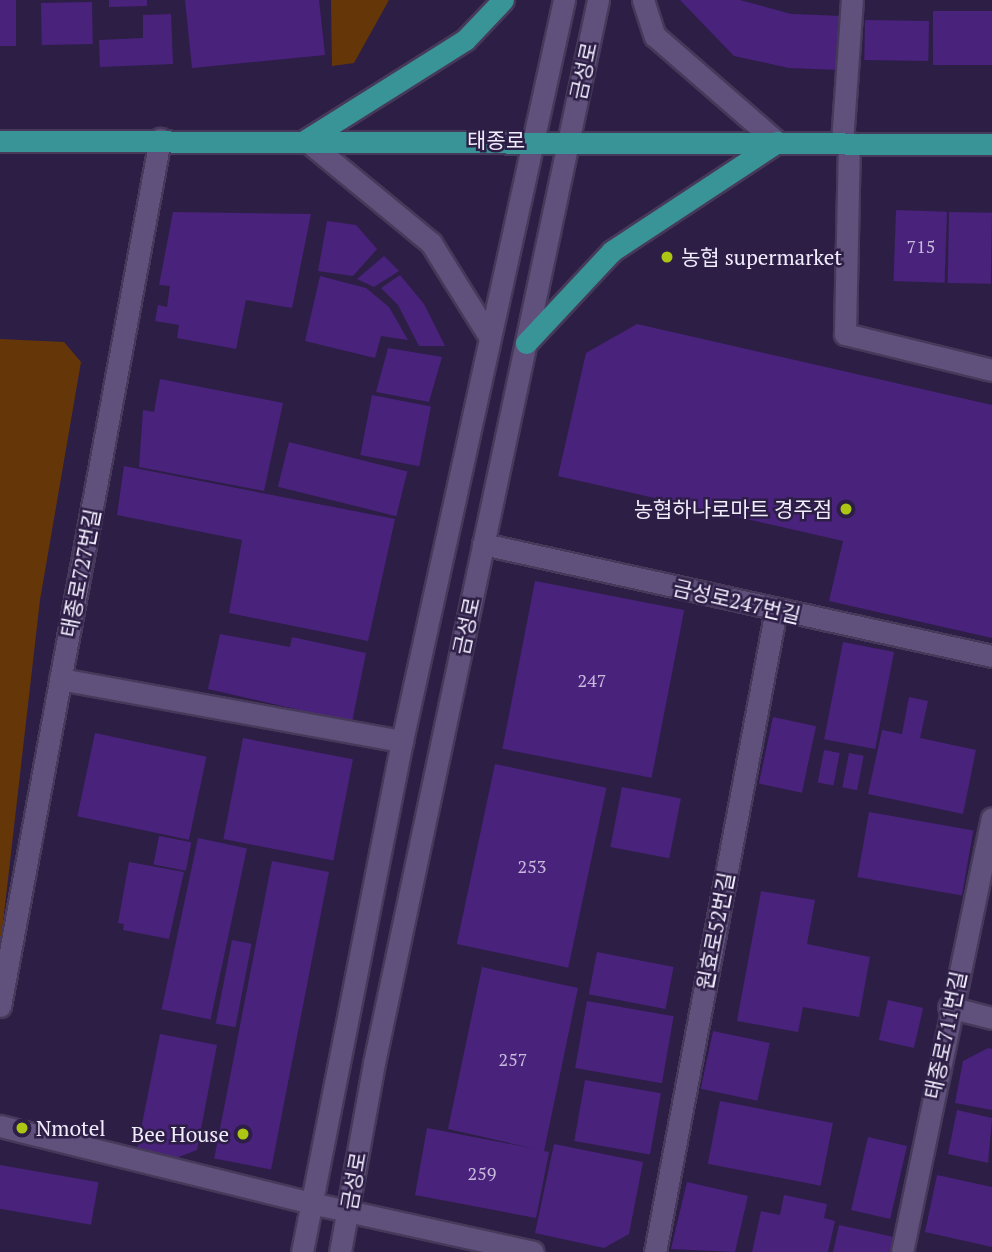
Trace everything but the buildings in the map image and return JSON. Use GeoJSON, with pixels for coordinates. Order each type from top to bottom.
{"type":"FeatureCollection","features":[{"type":"Feature","properties":{"kind":"main road"},"geometry":{"type":"LineString","coordinates":[[306,140],[465,40],[503,0]]}},
{"type":"Feature","properties":{"kind":"main road","name":"태종로"},"geometry":{"type":"LineString","coordinates":[[0,141],[569,140],[992,144]]}},
{"type":"Feature","properties":{"kind":"main road"},"geometry":{"type":"LineString","coordinates":[[526,343],[612,251],[777,142]]}},
{"type":"Feature","properties":{"kind":"street","name":"금성로"},"geometry":{"type":"LineString","coordinates":[[302,1252],[402,741],[564,0]]}},
{"type":"Feature","properties":{"kind":"street","name":"금성로"},"geometry":{"type":"LineString","coordinates":[[340,1252],[374,1063],[598,0]]}},
{"type":"Feature","properties":{"kind":"street"},"geometry":{"type":"LineString","coordinates":[[643,0],[655,36],[777,142]]}},
{"type":"Feature","properties":{"kind":"street"},"geometry":{"type":"LineString","coordinates":[[852,0],[846,142],[845,334],[992,370]]}},
{"type":"Feature","properties":{"kind":"street","name":"태종로727번길"},"geometry":{"type":"LineString","coordinates":[[0,1006],[160,139]]}},
{"type":"Feature","properties":{"kind":"street"},"geometry":{"type":"LineString","coordinates":[[306,140],[431,243],[489,336]]}},
{"type":"Feature","properties":{"kind":"street","name":"금성로247번길"},"geometry":{"type":"LineString","coordinates":[[484,544],[992,656]]}},
{"type":"Feature","properties":{"kind":"street","name":"원효로52번길"},"geometry":{"type":"LineString","coordinates":[[655,1252],[776,610]]}},
{"type":"Feature","properties":{"kind":"street"},"geometry":{"type":"LineString","coordinates":[[60,679],[402,741]]}},
{"type":"Feature","properties":{"kind":"street"},"geometry":{"type":"LineString","coordinates":[[23,818],[31,840]]}},
{"type":"Feature","properties":{"kind":"street","name":"태종로711번길"},"geometry":{"type":"LineString","coordinates":[[902,1252],[949,1007],[992,818]]}},
{"type":"Feature","properties":{"kind":"street"},"geometry":{"type":"LineString","coordinates":[[949,1007],[992,1018]]}},
{"type":"Feature","properties":{"kind":"street","name":"금성로"},"geometry":{"type":"LineString","coordinates":[[0,1126],[311,1203]]}},
{"type":"Feature","properties":{"kind":"street"},"geometry":{"type":"LineString","coordinates":[[311,1203],[533,1252]]}},
{"type":"Feature","properties":{"kind":"shaded area"},"geometry":{"type":"Polygon","coordinates":[[[331,0],[389,0],[354,63],[332,66],[331,0]]]}},
{"type":"Feature","properties":{"kind":"shaded area"},"geometry":{"type":"Polygon","coordinates":[[[0,339],[64,342],[81,362],[40,600],[0,949],[0,339]]]}},
{"type":"Feature","properties":{"kind":"place","name":"농협 supermarket"},"geometry":{"type":"Point","coordinates":[667,257]}},
{"type":"Feature","properties":{"kind":"place","name":"농협하나로마트 경주점"},"geometry":{"type":"Point","coordinates":[846,509]}},
{"type":"Feature","properties":{"kind":"place","name":"Nmotel"},"geometry":{"type":"Point","coordinates":[22,1128]}},
{"type":"Feature","properties":{"kind":"place","name":"Bee House"},"geometry":{"type":"Point","coordinates":[243,1134]}}]}
